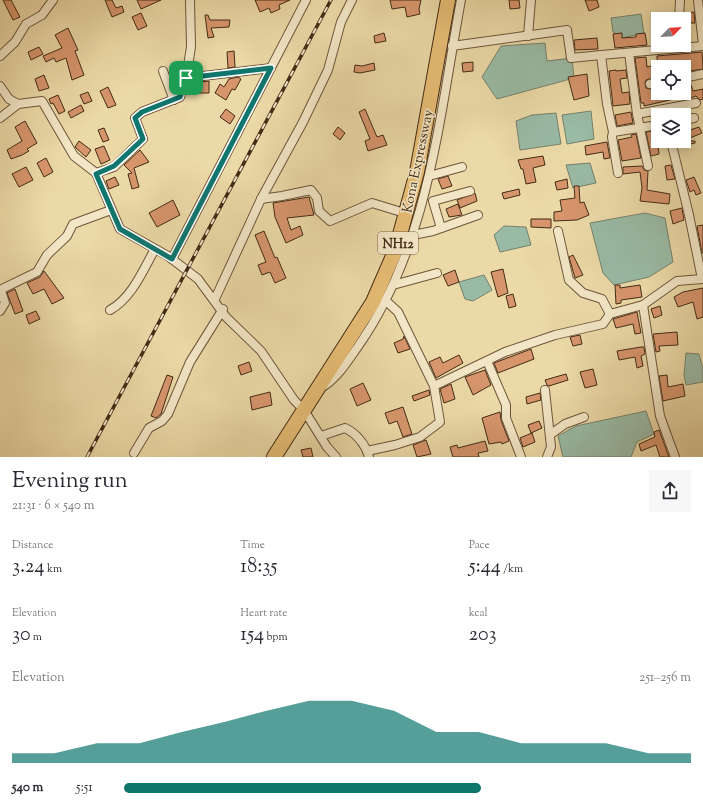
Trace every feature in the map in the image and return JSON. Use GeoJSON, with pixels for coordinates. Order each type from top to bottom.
{"type":"FeatureCollection","features":[{"type":"Feature","properties":{"kind":"highway","name":"Kona Expressway"},"geometry":{"type":"LineString","coordinates":[[274,457],[366,296],[386,248],[398,211],[440,0]]}},
{"type":"Feature","properties":{"kind":"highway","name":"Kona Expressway"},"geometry":{"type":"LineString","coordinates":[[265,457],[301,408],[314,393],[373,302],[396,249],[417,172],[448,0]]}},
{"type":"Feature","properties":{"kind":"street"},"geometry":{"type":"LineString","coordinates":[[0,56],[15,42],[26,24],[42,15],[53,0]]}},
{"type":"Feature","properties":{"kind":"street"},"geometry":{"type":"LineString","coordinates":[[96,174],[114,166],[143,139],[135,118],[142,112],[180,97],[186,78],[191,47],[190,0]]}},
{"type":"Feature","properties":{"kind":"street"},"geometry":{"type":"LineString","coordinates":[[172,259],[306,0]]}},
{"type":"Feature","properties":{"kind":"street"},"geometry":{"type":"LineString","coordinates":[[215,299],[261,199],[303,122],[328,70],[341,22],[352,0]]}},
{"type":"Feature","properties":{"kind":"street"},"geometry":{"type":"LineString","coordinates":[[314,393],[330,382],[368,332],[405,259],[429,176],[461,0]]}},
{"type":"Feature","properties":{"kind":"street"},"geometry":{"type":"LineString","coordinates":[[528,36],[531,0]]}},
{"type":"Feature","properties":{"kind":"street"},"geometry":{"type":"LineString","coordinates":[[679,12],[680,0]]}},
{"type":"Feature","properties":{"kind":"street"},"geometry":{"type":"LineString","coordinates":[[691,46],[703,45],[698,0]]}},
{"type":"Feature","properties":{"kind":"street"},"geometry":{"type":"LineString","coordinates":[[452,46],[567,30],[571,58],[651,50]]}},
{"type":"Feature","properties":{"kind":"street"},"geometry":{"type":"LineString","coordinates":[[629,53],[637,114],[648,166]]}},
{"type":"Feature","properties":{"kind":"street"},"geometry":{"type":"LineString","coordinates":[[601,55],[618,173]]}},
{"type":"Feature","properties":{"kind":"street"},"geometry":{"type":"LineString","coordinates":[[186,78],[271,68]]}},
{"type":"Feature","properties":{"kind":"street"},"geometry":{"type":"LineString","coordinates":[[163,71],[174,100]]}},
{"type":"Feature","properties":{"kind":"street"},"geometry":{"type":"LineString","coordinates":[[691,77],[703,74]]}},
{"type":"Feature","properties":{"kind":"street"},"geometry":{"type":"LineString","coordinates":[[0,86],[9,99],[18,104]]}},
{"type":"Feature","properties":{"kind":"street"},"geometry":{"type":"LineString","coordinates":[[0,118],[18,104],[42,101],[74,156],[89,166],[96,174],[120,229],[172,259],[198,280],[223,309],[226,317],[261,351],[336,457]]}},
{"type":"Feature","properties":{"kind":"street"},"geometry":{"type":"LineString","coordinates":[[637,114],[696,103]]}},
{"type":"Feature","properties":{"kind":"street"},"geometry":{"type":"LineString","coordinates":[[613,132],[651,126]]}},
{"type":"Feature","properties":{"kind":"street"},"geometry":{"type":"LineString","coordinates":[[434,386],[505,352],[555,335],[603,324],[610,314],[643,305],[677,281],[702,279],[689,215],[673,148]]}},
{"type":"Feature","properties":{"kind":"street"},"geometry":{"type":"LineString","coordinates":[[429,176],[462,166]]}},
{"type":"Feature","properties":{"kind":"street"},"geometry":{"type":"LineString","coordinates":[[261,199],[311,190],[317,198],[319,211],[330,221],[372,203],[398,211]]}},
{"type":"Feature","properties":{"kind":"street"},"geometry":{"type":"LineString","coordinates":[[441,228],[433,201],[470,191]]}},
{"type":"Feature","properties":{"kind":"street"},"geometry":{"type":"LineString","coordinates":[[0,311],[5,303],[0,291],[36,272],[47,255],[67,236],[73,224],[112,210]]}},
{"type":"Feature","properties":{"kind":"street"},"geometry":{"type":"LineString","coordinates":[[413,235],[478,216]]}},
{"type":"Feature","properties":{"kind":"street"},"geometry":{"type":"LineString","coordinates":[[558,231],[568,280],[583,294],[602,299],[610,314]]}},
{"type":"Feature","properties":{"kind":"street"},"geometry":{"type":"LineString","coordinates":[[110,310],[120,304],[136,283],[155,249]]}},
{"type":"Feature","properties":{"kind":"street"},"geometry":{"type":"LineString","coordinates":[[393,285],[437,273]]}},
{"type":"Feature","properties":{"kind":"street"},"geometry":{"type":"LineString","coordinates":[[321,436],[345,428],[352,432],[368,454],[420,438],[440,422],[434,386],[398,312],[385,300]]}},
{"type":"Feature","properties":{"kind":"street"},"geometry":{"type":"LineString","coordinates":[[643,305],[660,416],[675,457]]}},
{"type":"Feature","properties":{"kind":"street"},"geometry":{"type":"LineString","coordinates":[[134,453],[149,428],[162,421],[168,414],[190,362],[223,309]]}},
{"type":"Feature","properties":{"kind":"street"},"geometry":{"type":"LineString","coordinates":[[486,361],[506,405],[506,418],[521,457]]}},
{"type":"Feature","properties":{"kind":"street"},"geometry":{"type":"LineString","coordinates":[[545,390],[551,434],[551,447],[547,457]]}},
{"type":"Feature","properties":{"kind":"street"},"geometry":{"type":"LineString","coordinates":[[551,434],[565,424],[584,417]]}},
{"type":"Feature","properties":{"kind":"shaded area"},"geometry":{"type":"Polygon","coordinates":[[[641,14],[644,33],[622,38],[613,32],[611,18],[641,14]]]}},
{"type":"Feature","properties":{"kind":"shaded area"},"geometry":{"type":"Polygon","coordinates":[[[545,43],[547,61],[572,58],[574,78],[497,99],[482,77],[501,46],[545,43]]]}},
{"type":"Feature","properties":{"kind":"shaded area"},"geometry":{"type":"Polygon","coordinates":[[[591,111],[594,139],[567,144],[562,115],[591,111]]]}},
{"type":"Feature","properties":{"kind":"shaded area"},"geometry":{"type":"Polygon","coordinates":[[[556,113],[561,144],[520,150],[516,121],[532,115],[556,113]]]}},
{"type":"Feature","properties":{"kind":"shaded area"},"geometry":{"type":"Polygon","coordinates":[[[590,163],[596,183],[573,188],[566,165],[590,163]]]}},
{"type":"Feature","properties":{"kind":"shaded area"},"geometry":{"type":"Polygon","coordinates":[[[645,213],[665,218],[673,262],[649,277],[614,285],[603,273],[590,223],[645,213]]]}},
{"type":"Feature","properties":{"kind":"shaded area"},"geometry":{"type":"Polygon","coordinates":[[[504,226],[526,227],[531,245],[500,252],[494,235],[504,226]]]}},
{"type":"Feature","properties":{"kind":"shaded area"},"geometry":{"type":"Polygon","coordinates":[[[484,275],[492,290],[473,301],[465,299],[459,282],[484,275]]]}},
{"type":"Feature","properties":{"kind":"shaded area"},"geometry":{"type":"Polygon","coordinates":[[[686,353],[699,354],[703,369],[703,382],[686,385],[684,375],[686,353]]]}},
{"type":"Feature","properties":{"kind":"shaded area"},"geometry":{"type":"Polygon","coordinates":[[[646,411],[654,434],[637,442],[631,457],[563,457],[558,436],[576,426],[646,411]]]}},
{"type":"Feature","properties":{"kind":"building"},"geometry":{"type":"Polygon","coordinates":[[[3,0],[11,0],[20,17],[13,20],[3,0]]]}},
{"type":"Feature","properties":{"kind":"building"},"geometry":{"type":"Polygon","coordinates":[[[105,0],[112,0],[116,8],[122,6],[124,12],[112,17],[105,0]]]}},
{"type":"Feature","properties":{"kind":"building"},"geometry":{"type":"Polygon","coordinates":[[[137,0],[161,0],[141,9],[137,0]]]}},
{"type":"Feature","properties":{"kind":"building"},"geometry":{"type":"Polygon","coordinates":[[[255,0],[290,0],[279,5],[280,9],[271,13],[269,8],[260,12],[255,0]]]}},
{"type":"Feature","properties":{"kind":"building"},"geometry":{"type":"Polygon","coordinates":[[[390,0],[421,0],[419,9],[420,14],[407,17],[405,7],[392,9],[390,0]]]}},
{"type":"Feature","properties":{"kind":"building"},"geometry":{"type":"Polygon","coordinates":[[[509,0],[519,0],[520,8],[510,9],[509,0]]]}},
{"type":"Feature","properties":{"kind":"building"},"geometry":{"type":"Polygon","coordinates":[[[585,0],[597,0],[599,7],[589,11],[585,0]]]}},
{"type":"Feature","properties":{"kind":"building"},"geometry":{"type":"Polygon","coordinates":[[[691,12],[694,12],[695,23],[691,23],[691,12]]]}},
{"type":"Feature","properties":{"kind":"building"},"geometry":{"type":"Polygon","coordinates":[[[141,13],[147,26],[138,30],[132,17],[141,13]]]}},
{"type":"Feature","properties":{"kind":"building"},"geometry":{"type":"Polygon","coordinates":[[[205,15],[208,15],[210,20],[230,20],[229,27],[211,28],[214,37],[208,38],[205,15]]]}},
{"type":"Feature","properties":{"kind":"building"},"geometry":{"type":"Polygon","coordinates":[[[68,28],[78,50],[75,51],[84,75],[72,80],[66,58],[56,62],[54,58],[46,62],[43,56],[62,48],[55,35],[68,28]]]}},
{"type":"Feature","properties":{"kind":"building"},"geometry":{"type":"Polygon","coordinates":[[[384,33],[386,41],[375,43],[374,36],[384,33]]]}},
{"type":"Feature","properties":{"kind":"building"},"geometry":{"type":"Polygon","coordinates":[[[622,33],[622,38],[636,37],[636,34],[645,33],[647,45],[615,48],[613,34],[622,33]]]}},
{"type":"Feature","properties":{"kind":"building"},"geometry":{"type":"Polygon","coordinates":[[[597,38],[598,49],[575,50],[574,40],[597,38]]]}},
{"type":"Feature","properties":{"kind":"building"},"geometry":{"type":"Polygon","coordinates":[[[39,47],[43,54],[31,60],[28,52],[39,47]]]}},
{"type":"Feature","properties":{"kind":"building"},"geometry":{"type":"Polygon","coordinates":[[[234,51],[235,67],[228,68],[227,52],[234,51]]]}},
{"type":"Feature","properties":{"kind":"building"},"geometry":{"type":"Polygon","coordinates":[[[702,52],[703,69],[691,71],[691,60],[657,60],[657,56],[702,52]]]}},
{"type":"Feature","properties":{"kind":"building"},"geometry":{"type":"Polygon","coordinates":[[[646,57],[647,67],[651,66],[651,79],[646,80],[645,83],[646,88],[651,89],[651,100],[670,100],[644,106],[644,103],[641,103],[635,58],[646,57]]]}},
{"type":"Feature","properties":{"kind":"building"},"geometry":{"type":"Polygon","coordinates":[[[473,62],[473,71],[463,72],[462,63],[473,62]]]}},
{"type":"Feature","properties":{"kind":"building"},"geometry":{"type":"Polygon","coordinates":[[[374,63],[375,70],[360,73],[354,72],[355,65],[362,66],[374,63]]]}},
{"type":"Feature","properties":{"kind":"building"},"geometry":{"type":"Polygon","coordinates":[[[626,70],[627,78],[620,79],[622,93],[629,92],[630,104],[613,106],[609,71],[626,70]]]}},
{"type":"Feature","properties":{"kind":"building"},"geometry":{"type":"Polygon","coordinates":[[[587,74],[589,96],[574,100],[568,77],[587,74]]]}},
{"type":"Feature","properties":{"kind":"building"},"geometry":{"type":"Polygon","coordinates":[[[44,75],[49,88],[39,91],[35,79],[44,75]]]}},
{"type":"Feature","properties":{"kind":"building"},"geometry":{"type":"Polygon","coordinates":[[[238,77],[241,79],[235,90],[232,89],[226,100],[215,93],[220,84],[224,87],[229,79],[238,77]]]}},
{"type":"Feature","properties":{"kind":"building"},"geometry":{"type":"Polygon","coordinates":[[[209,81],[209,93],[199,93],[200,82],[209,81]]]}},
{"type":"Feature","properties":{"kind":"building"},"geometry":{"type":"Polygon","coordinates":[[[691,85],[693,91],[703,89],[703,99],[700,100],[696,96],[691,98],[691,85]]]}},
{"type":"Feature","properties":{"kind":"building"},"geometry":{"type":"Polygon","coordinates":[[[108,87],[116,105],[108,108],[100,91],[108,87]]]}},
{"type":"Feature","properties":{"kind":"building"},"geometry":{"type":"Polygon","coordinates":[[[88,92],[92,101],[84,104],[80,95],[88,92]]]}},
{"type":"Feature","properties":{"kind":"building"},"geometry":{"type":"Polygon","coordinates":[[[58,95],[65,111],[59,114],[49,99],[58,95]]]}},
{"type":"Feature","properties":{"kind":"building"},"geometry":{"type":"Polygon","coordinates":[[[81,105],[84,111],[71,118],[68,112],[81,105]]]}},
{"type":"Feature","properties":{"kind":"building"},"geometry":{"type":"Polygon","coordinates":[[[226,109],[235,116],[230,124],[220,117],[226,109]]]}},
{"type":"Feature","properties":{"kind":"building"},"geometry":{"type":"Polygon","coordinates":[[[365,109],[377,137],[383,135],[387,145],[368,151],[365,141],[370,139],[359,112],[365,109]]]}},
{"type":"Feature","properties":{"kind":"building"},"geometry":{"type":"Polygon","coordinates":[[[631,112],[633,123],[617,126],[615,115],[631,112]]]}},
{"type":"Feature","properties":{"kind":"building"},"geometry":{"type":"Polygon","coordinates":[[[25,121],[37,143],[27,149],[29,151],[11,159],[7,150],[22,141],[15,127],[25,121]]]}},
{"type":"Feature","properties":{"kind":"building"},"geometry":{"type":"Polygon","coordinates":[[[338,127],[345,133],[340,140],[333,134],[338,127]]]}},
{"type":"Feature","properties":{"kind":"building"},"geometry":{"type":"Polygon","coordinates":[[[699,127],[702,133],[691,138],[691,130],[699,127]]]}},
{"type":"Feature","properties":{"kind":"building"},"geometry":{"type":"Polygon","coordinates":[[[104,128],[109,140],[103,142],[98,130],[104,128]]]}},
{"type":"Feature","properties":{"kind":"building"},"geometry":{"type":"Polygon","coordinates":[[[651,131],[651,148],[658,148],[659,154],[651,156],[646,132],[651,131]]]}},
{"type":"Feature","properties":{"kind":"building"},"geometry":{"type":"Polygon","coordinates":[[[636,134],[641,158],[622,161],[618,140],[632,137],[631,135],[636,134]]]}},
{"type":"Feature","properties":{"kind":"building"},"geometry":{"type":"Polygon","coordinates":[[[79,141],[91,150],[86,157],[75,147],[79,141]]]}},
{"type":"Feature","properties":{"kind":"building"},"geometry":{"type":"Polygon","coordinates":[[[607,142],[610,158],[604,159],[603,152],[586,155],[585,146],[607,142]]]}},
{"type":"Feature","properties":{"kind":"building"},"geometry":{"type":"Polygon","coordinates":[[[104,146],[110,160],[101,164],[95,149],[104,146]]]}},
{"type":"Feature","properties":{"kind":"building"},"geometry":{"type":"Polygon","coordinates":[[[140,150],[149,162],[134,168],[139,187],[132,189],[128,174],[132,173],[124,165],[140,150]]]}},
{"type":"Feature","properties":{"kind":"building"},"geometry":{"type":"Polygon","coordinates":[[[543,156],[545,165],[533,168],[536,182],[526,184],[523,169],[521,169],[518,160],[543,156]]]}},
{"type":"Feature","properties":{"kind":"building"},"geometry":{"type":"Polygon","coordinates":[[[46,158],[53,172],[44,177],[37,163],[46,158]]]}},
{"type":"Feature","properties":{"kind":"building"},"geometry":{"type":"Polygon","coordinates":[[[671,165],[675,179],[667,180],[665,166],[671,165]]]}},
{"type":"Feature","properties":{"kind":"building"},"geometry":{"type":"Polygon","coordinates":[[[642,166],[644,170],[648,171],[647,190],[670,194],[669,204],[640,201],[642,188],[640,172],[623,174],[623,167],[642,166]]]}},
{"type":"Feature","properties":{"kind":"building"},"geometry":{"type":"Polygon","coordinates":[[[26,167],[33,180],[19,187],[12,174],[26,167]]]}},
{"type":"Feature","properties":{"kind":"building"},"geometry":{"type":"Polygon","coordinates":[[[448,176],[452,186],[442,189],[438,179],[448,176]]]}},
{"type":"Feature","properties":{"kind":"building"},"geometry":{"type":"Polygon","coordinates":[[[115,177],[119,185],[109,189],[106,181],[115,177]]]}},
{"type":"Feature","properties":{"kind":"building"},"geometry":{"type":"Polygon","coordinates":[[[694,177],[701,193],[696,195],[694,190],[690,192],[686,180],[694,177]]]}},
{"type":"Feature","properties":{"kind":"building"},"geometry":{"type":"Polygon","coordinates":[[[567,179],[568,188],[557,190],[555,182],[567,179]]]}},
{"type":"Feature","properties":{"kind":"building"},"geometry":{"type":"Polygon","coordinates":[[[574,186],[579,186],[580,203],[584,202],[589,215],[577,220],[554,221],[554,212],[562,211],[560,200],[575,198],[574,186]]]}},
{"type":"Feature","properties":{"kind":"building"},"geometry":{"type":"Polygon","coordinates":[[[519,189],[520,195],[504,199],[502,193],[519,189]]]}},
{"type":"Feature","properties":{"kind":"building"},"geometry":{"type":"Polygon","coordinates":[[[475,193],[477,201],[460,208],[457,200],[475,193]]]}},
{"type":"Feature","properties":{"kind":"building"},"geometry":{"type":"Polygon","coordinates":[[[309,197],[314,215],[287,218],[291,230],[300,226],[303,235],[286,243],[275,217],[273,203],[309,197]]]}},
{"type":"Feature","properties":{"kind":"building"},"geometry":{"type":"Polygon","coordinates":[[[173,200],[180,215],[157,227],[149,213],[173,200]]]}},
{"type":"Feature","properties":{"kind":"building"},"geometry":{"type":"Polygon","coordinates":[[[458,204],[462,215],[449,217],[446,209],[458,204]]]}},
{"type":"Feature","properties":{"kind":"building"},"geometry":{"type":"Polygon","coordinates":[[[682,208],[684,220],[673,224],[670,211],[682,208]]]}},
{"type":"Feature","properties":{"kind":"building"},"geometry":{"type":"Polygon","coordinates":[[[531,219],[551,219],[551,228],[531,227],[531,219]]]}},
{"type":"Feature","properties":{"kind":"building"},"geometry":{"type":"Polygon","coordinates":[[[703,225],[703,253],[702,253],[697,226],[703,225]]]}},
{"type":"Feature","properties":{"kind":"building"},"geometry":{"type":"Polygon","coordinates":[[[264,231],[275,258],[277,257],[286,278],[275,283],[270,272],[262,275],[258,265],[266,262],[255,235],[264,231]]]}},
{"type":"Feature","properties":{"kind":"building"},"geometry":{"type":"Polygon","coordinates":[[[573,255],[583,275],[575,278],[569,257],[573,255]]]}},
{"type":"Feature","properties":{"kind":"building"},"geometry":{"type":"Polygon","coordinates":[[[503,269],[508,293],[498,297],[491,272],[503,269]]]}},
{"type":"Feature","properties":{"kind":"building"},"geometry":{"type":"Polygon","coordinates":[[[455,270],[459,282],[448,286],[443,275],[455,270]]]}},
{"type":"Feature","properties":{"kind":"building"},"geometry":{"type":"Polygon","coordinates":[[[44,271],[64,298],[52,304],[44,289],[33,294],[27,283],[40,277],[44,271]]]}},
{"type":"Feature","properties":{"kind":"building"},"geometry":{"type":"Polygon","coordinates":[[[615,285],[620,285],[620,288],[640,285],[642,297],[621,300],[621,303],[616,304],[615,285]]]}},
{"type":"Feature","properties":{"kind":"building"},"geometry":{"type":"Polygon","coordinates":[[[703,288],[703,317],[697,319],[693,302],[678,307],[674,297],[683,292],[703,288]]]}},
{"type":"Feature","properties":{"kind":"building"},"geometry":{"type":"Polygon","coordinates":[[[15,289],[23,311],[15,314],[7,293],[15,289]]]}},
{"type":"Feature","properties":{"kind":"building"},"geometry":{"type":"Polygon","coordinates":[[[513,294],[516,306],[509,308],[506,296],[513,294]]]}},
{"type":"Feature","properties":{"kind":"building"},"geometry":{"type":"Polygon","coordinates":[[[660,306],[662,315],[654,318],[651,309],[660,306]]]}},
{"type":"Feature","properties":{"kind":"building"},"geometry":{"type":"Polygon","coordinates":[[[36,311],[40,319],[29,324],[26,315],[36,311]]]}},
{"type":"Feature","properties":{"kind":"building"},"geometry":{"type":"Polygon","coordinates":[[[637,312],[641,333],[635,334],[633,324],[616,328],[613,319],[637,312]]]}},
{"type":"Feature","properties":{"kind":"building"},"geometry":{"type":"Polygon","coordinates":[[[677,332],[678,345],[659,346],[660,351],[656,352],[653,334],[677,332]]]}},
{"type":"Feature","properties":{"kind":"building"},"geometry":{"type":"Polygon","coordinates":[[[580,335],[582,344],[573,346],[570,337],[580,335]]]}},
{"type":"Feature","properties":{"kind":"building"},"geometry":{"type":"Polygon","coordinates":[[[404,336],[410,349],[398,353],[394,343],[403,339],[404,336]]]}},
{"type":"Feature","properties":{"kind":"building"},"geometry":{"type":"Polygon","coordinates":[[[644,347],[645,354],[641,356],[643,366],[637,368],[635,357],[619,360],[617,351],[644,347]]]}},
{"type":"Feature","properties":{"kind":"building"},"geometry":{"type":"Polygon","coordinates":[[[531,349],[534,359],[498,373],[494,363],[531,349]]]}},
{"type":"Feature","properties":{"kind":"building"},"geometry":{"type":"Polygon","coordinates":[[[459,355],[463,363],[436,378],[429,362],[440,357],[443,363],[459,355]]]}},
{"type":"Feature","properties":{"kind":"building"},"geometry":{"type":"Polygon","coordinates":[[[249,362],[252,371],[241,375],[238,366],[249,362]]]}},
{"type":"Feature","properties":{"kind":"building"},"geometry":{"type":"Polygon","coordinates":[[[593,369],[597,385],[585,388],[580,372],[593,369]]]}},
{"type":"Feature","properties":{"kind":"building"},"geometry":{"type":"Polygon","coordinates":[[[485,370],[491,385],[473,395],[465,377],[485,370]]]}},
{"type":"Feature","properties":{"kind":"building"},"geometry":{"type":"Polygon","coordinates":[[[566,374],[568,380],[549,386],[547,385],[545,380],[566,374]]]}},
{"type":"Feature","properties":{"kind":"building"},"geometry":{"type":"Polygon","coordinates":[[[167,375],[173,377],[161,414],[156,418],[151,416],[167,375]]]}},
{"type":"Feature","properties":{"kind":"building"},"geometry":{"type":"Polygon","coordinates":[[[667,375],[668,387],[683,384],[685,396],[663,401],[659,376],[667,375]]]}},
{"type":"Feature","properties":{"kind":"building"},"geometry":{"type":"Polygon","coordinates":[[[363,383],[371,400],[357,406],[350,389],[363,383]]]}},
{"type":"Feature","properties":{"kind":"building"},"geometry":{"type":"Polygon","coordinates":[[[451,384],[455,399],[444,403],[440,389],[451,384]]]}},
{"type":"Feature","properties":{"kind":"building"},"geometry":{"type":"Polygon","coordinates":[[[429,390],[430,395],[414,401],[412,396],[429,390]]]}},
{"type":"Feature","properties":{"kind":"building"},"geometry":{"type":"Polygon","coordinates":[[[270,392],[272,405],[252,410],[250,397],[270,392]]]}},
{"type":"Feature","properties":{"kind":"building"},"geometry":{"type":"Polygon","coordinates":[[[540,393],[541,400],[527,404],[526,397],[540,393]]]}},
{"type":"Feature","properties":{"kind":"building"},"geometry":{"type":"Polygon","coordinates":[[[403,407],[412,434],[403,437],[397,421],[389,424],[385,413],[403,407]]]}},
{"type":"Feature","properties":{"kind":"building"},"geometry":{"type":"Polygon","coordinates":[[[500,412],[501,420],[509,441],[502,444],[501,442],[489,444],[482,418],[500,412]]]}},
{"type":"Feature","properties":{"kind":"building"},"geometry":{"type":"Polygon","coordinates":[[[539,421],[542,428],[531,433],[528,425],[539,421]]]}},
{"type":"Feature","properties":{"kind":"building"},"geometry":{"type":"Polygon","coordinates":[[[659,430],[669,457],[660,457],[656,445],[641,451],[639,444],[655,437],[654,432],[659,430]]]}},
{"type":"Feature","properties":{"kind":"building"},"geometry":{"type":"Polygon","coordinates":[[[532,433],[535,442],[523,447],[520,438],[532,433]]]}},
{"type":"Feature","properties":{"kind":"building"},"geometry":{"type":"Polygon","coordinates":[[[426,440],[431,454],[417,457],[413,445],[426,440]]]}},
{"type":"Feature","properties":{"kind":"building"},"geometry":{"type":"Polygon","coordinates":[[[485,441],[488,451],[478,453],[479,457],[453,457],[450,447],[457,445],[458,448],[485,441]]]}},
{"type":"Feature","properties":{"kind":"building"},"geometry":{"type":"Polygon","coordinates":[[[311,448],[313,457],[303,457],[301,450],[311,448]]]}},
{"type":"Feature","properties":{"kind":"railway"},"geometry":{"type":"LineString","coordinates":[[87,457],[331,0]]}},
{"type":"Feature","properties":{"kind":"route"},"geometry":{"type":"LineString","coordinates":[[271,68],[172,259],[120,229],[96,174],[114,166],[128,155],[143,139],[135,118],[142,112],[162,106],[180,97],[186,78],[271,68]]}}]}
